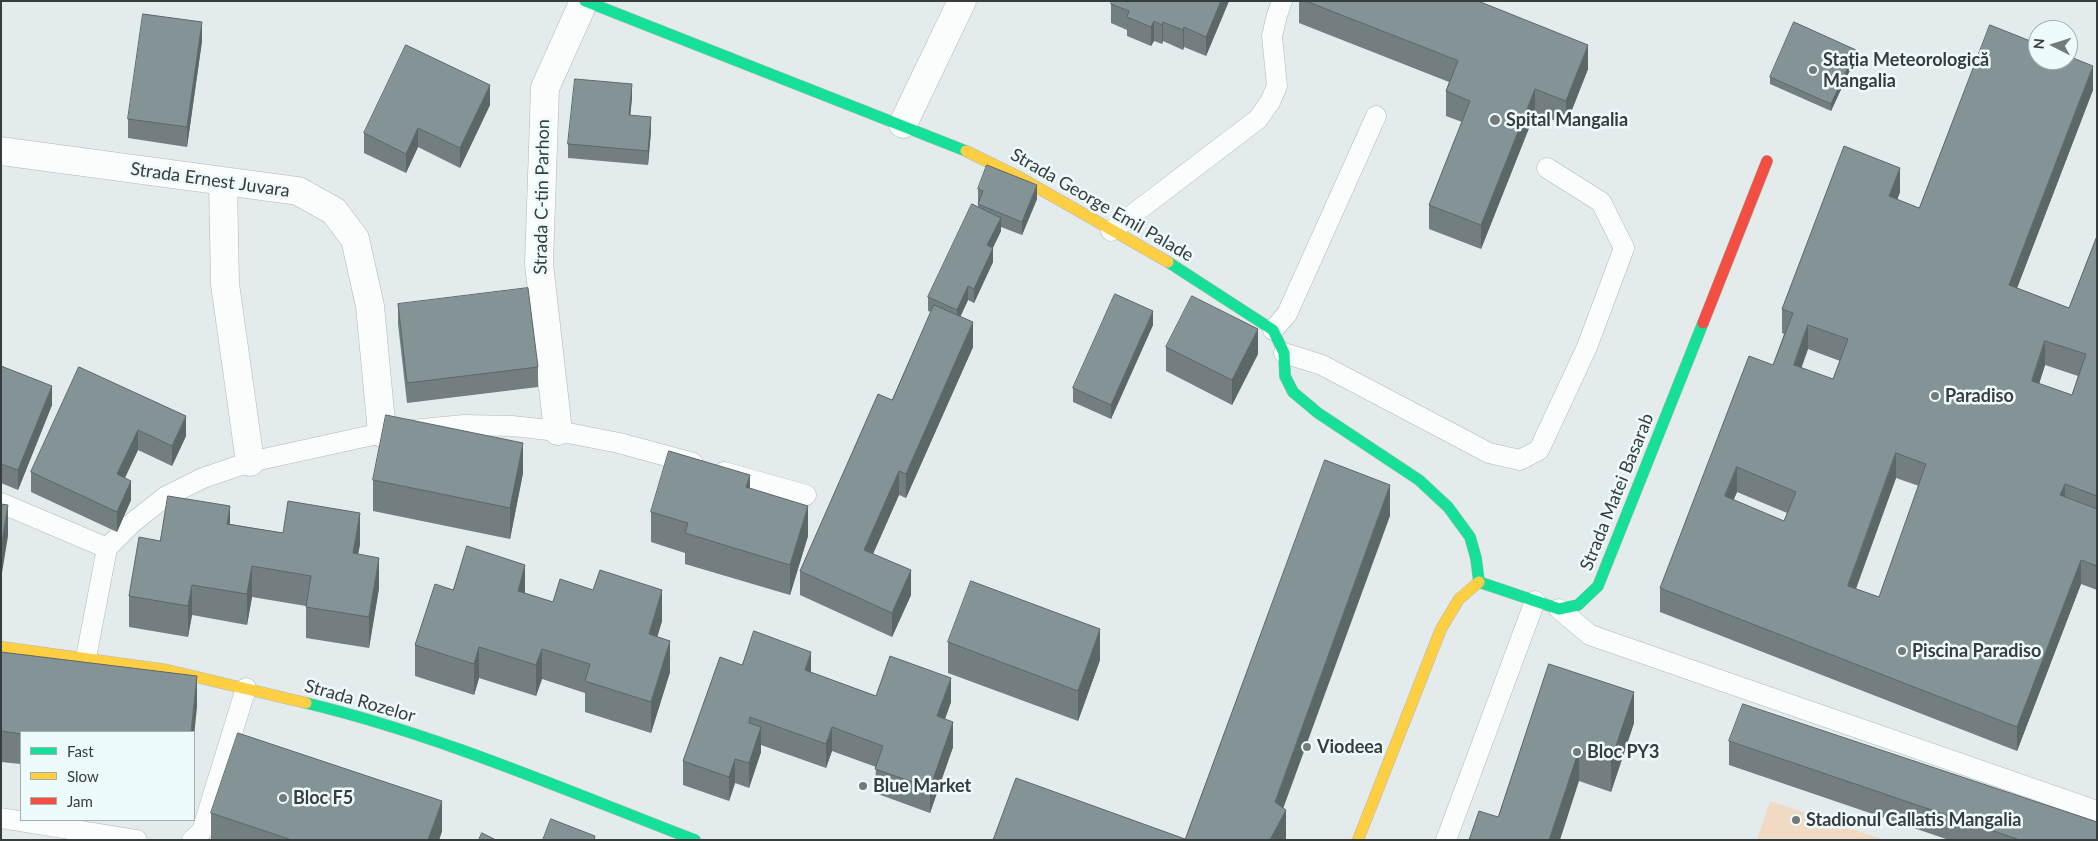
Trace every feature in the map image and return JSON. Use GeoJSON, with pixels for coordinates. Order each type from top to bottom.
{"type":"FeatureCollection","features":[{"type":"Feature","properties":{"kind":"street","name":"Strada George Emil Palade"},"geometry":{"type":"LineString","coordinates":[[584,1],[952,144],[1019,177],[1176,267],[1273,330]]}},
{"type":"Feature","properties":{"kind":"street","name":"Strada C-tin Parhon"},"geometry":{"type":"LineString","coordinates":[[558,431],[538,264],[545,88],[584,1]]}},
{"type":"Feature","properties":{"kind":"street"},"geometry":{"type":"LineString","coordinates":[[904,124],[962,1]]}},
{"type":"Feature","properties":{"kind":"street","name":"Strada Ernest Juvara"},"geometry":{"type":"LineString","coordinates":[[1,151],[298,191],[334,212],[355,239],[370,306],[382,433]]}},
{"type":"Feature","properties":{"kind":"street","name":"Strada Matei Basarab"},"geometry":{"type":"LineString","coordinates":[[1558,609],[1578,605],[1598,586],[1767,161]]}},
{"type":"Feature","properties":{"kind":"street"},"geometry":{"type":"LineString","coordinates":[[223,182],[225,284],[250,462]]}},
{"type":"Feature","properties":{"kind":"street"},"geometry":{"type":"LineString","coordinates":[[1273,330],[1284,353],[1286,376],[1293,392],[1318,414],[1419,480],[1448,507],[1470,537],[1476,558],[1479,582]]}},
{"type":"Feature","properties":{"kind":"street"},"geometry":{"type":"LineString","coordinates":[[1479,582],[1558,609]]}},
{"type":"Feature","properties":{"kind":"street"},"geometry":{"type":"LineString","coordinates":[[1358,840],[1440,629],[1459,599],[1479,582]]}},
{"type":"Feature","properties":{"kind":"street","name":"Strada Rozelor"},"geometry":{"type":"LineString","coordinates":[[1,647],[167,670],[343,712],[449,745],[657,833],[695,840]]}},
{"type":"Feature","properties":{"kind":"lane"},"geometry":{"type":"LineString","coordinates":[[1111,231],[1258,119],[1270,102],[1277,86],[1272,36],[1282,1]]}},
{"type":"Feature","properties":{"kind":"lane"},"geometry":{"type":"LineString","coordinates":[[1273,330],[1287,314],[1376,116]]}},
{"type":"Feature","properties":{"kind":"lane"},"geometry":{"type":"LineString","coordinates":[[1284,353],[1322,365],[1489,453],[1520,460],[1539,450],[1587,347],[1624,248],[1601,202],[1547,168]]}},
{"type":"Feature","properties":{"kind":"lane"},"geometry":{"type":"LineString","coordinates":[[86,658],[108,548],[132,523],[165,497],[203,478],[250,462],[382,433],[464,425],[512,426],[558,431],[619,443],[806,495]]}},
{"type":"Feature","properties":{"kind":"lane"},"geometry":{"type":"LineString","coordinates":[[1,503],[108,548]]}},
{"type":"Feature","properties":{"kind":"lane"},"geometry":{"type":"LineString","coordinates":[[1446,840],[1535,601]]}},
{"type":"Feature","properties":{"kind":"lane"},"geometry":{"type":"LineString","coordinates":[[1558,609],[1590,635],[2097,811]]}},
{"type":"Feature","properties":{"kind":"lane"},"geometry":{"type":"LineString","coordinates":[[192,840],[202,831],[246,688]]}},
{"type":"Feature","properties":{"kind":"lane"},"geometry":{"type":"LineString","coordinates":[[1,818],[64,834],[137,840]]}},
{"type":"Feature","properties":{"kind":"shaded area","name":"Stadionul Callatis Mangalia"},"geometry":{"type":"Polygon","coordinates":[[[1770,801],[1885,840],[1757,840],[1770,801]]]}},
{"type":"Feature","properties":{"kind":"building"},"geometry":{"type":"Polygon","coordinates":[[[1112,1],[1221,1],[1206,37],[1184,27],[1183,30],[1163,22],[1162,25],[1154,21],[1151,27],[1127,17],[1129,11],[1111,4],[1112,1]]]}},
{"type":"Feature","properties":{"kind":"building","name":"Spital Mangalia"},"geometry":{"type":"Polygon","coordinates":[[[1306,1],[1478,1],[1588,45],[1566,101],[1535,89],[1481,225],[1429,205],[1470,101],[1446,91],[1458,61],[1306,1]]]}},
{"type":"Feature","properties":{"kind":"building"},"geometry":{"type":"Polygon","coordinates":[[[143,14],[202,22],[187,127],[128,119],[143,14]]]}},
{"type":"Feature","properties":{"kind":"building","name":"Stația Meteorologică Mangalia"},"geometry":{"type":"Polygon","coordinates":[[[1794,22],[1856,50],[1831,104],[1770,77],[1794,22]]]}},
{"type":"Feature","properties":{"kind":"building","name":"Paradiso"},"geometry":{"type":"Polygon","coordinates":[[[1990,25],[2028,40],[2028,70],[2078,70],[2078,60],[2093,66],[2009,285],[2069,308],[2097,236],[2097,496],[2065,484],[2060,495],[2097,509],[2097,566],[2081,560],[2017,727],[1660,588],[1749,356],[1773,365],[1793,313],[1782,309],[1844,146],[1900,168],[1889,196],[1919,208],[1990,25]],[[1808,325],[1794,365],[1833,379],[1848,339],[1808,325]],[[2045,341],[2032,381],[2072,395],[2086,354],[2045,341]],[[1896,453],[1848,586],[1879,597],[1926,464],[1896,453]],[[1737,467],[1725,496],[1784,521],[1796,492],[1737,467]]]}},
{"type":"Feature","properties":{"kind":"building"},"geometry":{"type":"Polygon","coordinates":[[[406,45],[490,85],[460,148],[418,128],[406,154],[364,133],[406,45]]]}},
{"type":"Feature","properties":{"kind":"building"},"geometry":{"type":"Polygon","coordinates":[[[575,79],[632,84],[629,115],[651,117],[648,151],[568,144],[575,79]]]}},
{"type":"Feature","properties":{"kind":"building"},"geometry":{"type":"Polygon","coordinates":[[[987,165],[1037,185],[1022,222],[978,204],[983,191],[978,189],[987,165]]]}},
{"type":"Feature","properties":{"kind":"building"},"geometry":{"type":"Polygon","coordinates":[[[972,204],[1001,218],[987,245],[993,248],[974,289],[968,286],[957,310],[928,297],[972,204]]]}},
{"type":"Feature","properties":{"kind":"building"},"geometry":{"type":"Polygon","coordinates":[[[528,288],[538,367],[407,383],[398,304],[528,288]]]}},
{"type":"Feature","properties":{"kind":"building"},"geometry":{"type":"Polygon","coordinates":[[[1115,294],[1153,311],[1111,405],[1073,388],[1115,294]]]}},
{"type":"Feature","properties":{"kind":"building"},"geometry":{"type":"Polygon","coordinates":[[[1192,296],[1258,329],[1232,380],[1166,347],[1192,296]]]}},
{"type":"Feature","properties":{"kind":"building"},"geometry":{"type":"Polygon","coordinates":[[[934,305],[973,322],[906,474],[899,471],[864,550],[911,570],[892,613],[800,571],[878,394],[892,400],[934,305]]]}},
{"type":"Feature","properties":{"kind":"building"},"geometry":{"type":"Polygon","coordinates":[[[1,366],[52,386],[18,470],[1,464],[1,366]]]}},
{"type":"Feature","properties":{"kind":"building"},"geometry":{"type":"Polygon","coordinates":[[[79,367],[186,416],[172,446],[138,430],[117,474],[131,481],[117,512],[31,472],[79,367]]]}},
{"type":"Feature","properties":{"kind":"building"},"geometry":{"type":"Polygon","coordinates":[[[386,415],[523,443],[510,508],[373,480],[386,415]]]}},
{"type":"Feature","properties":{"kind":"building"},"geometry":{"type":"Polygon","coordinates":[[[669,451],[750,475],[746,487],[808,506],[790,565],[685,533],[688,523],[651,512],[669,451]]]}},
{"type":"Feature","properties":{"kind":"building"},"geometry":{"type":"Polygon","coordinates":[[[1325,460],[1390,485],[1275,802],[1286,810],[1270,840],[993,840],[1016,778],[1185,839],[1325,460]]]}},
{"type":"Feature","properties":{"kind":"building"},"geometry":{"type":"Polygon","coordinates":[[[168,496],[230,506],[227,524],[283,533],[288,501],[360,513],[353,553],[379,558],[369,617],[306,607],[311,576],[252,566],[247,594],[192,585],[188,606],[129,596],[139,537],[160,541],[168,496]]]}},
{"type":"Feature","properties":{"kind":"building"},"geometry":{"type":"Polygon","coordinates":[[[1,504],[8,505],[1,548],[1,504]]]}},
{"type":"Feature","properties":{"kind":"building"},"geometry":{"type":"Polygon","coordinates":[[[467,546],[525,565],[518,591],[553,602],[560,579],[593,590],[600,570],[662,590],[649,634],[670,641],[651,702],[585,681],[590,664],[542,649],[536,665],[479,647],[474,664],[415,645],[435,584],[453,590],[467,546]]]}},
{"type":"Feature","properties":{"kind":"building"},"geometry":{"type":"Polygon","coordinates":[[[971,581],[1100,629],[1078,691],[948,642],[971,581]]]}},
{"type":"Feature","properties":{"kind":"building"},"geometry":{"type":"Polygon","coordinates":[[[754,631],[811,652],[805,670],[876,696],[890,656],[951,678],[937,716],[953,722],[930,788],[875,769],[883,746],[832,727],[826,744],[750,717],[749,723],[761,727],[749,763],[735,759],[729,777],[683,761],[720,657],[742,665],[754,631]]]}},
{"type":"Feature","properties":{"kind":"building"},"geometry":{"type":"Polygon","coordinates":[[[1,652],[197,676],[191,731],[20,731],[20,734],[1,731],[1,652]]]}},
{"type":"Feature","properties":{"kind":"building","name":"Bloc PY3"},"geometry":{"type":"Polygon","coordinates":[[[1549,664],[1634,692],[1611,761],[1579,750],[1549,840],[1469,840],[1479,811],[1498,817],[1549,664]]]}},
{"type":"Feature","properties":{"kind":"building"},"geometry":{"type":"Polygon","coordinates":[[[1743,704],[2097,822],[2097,840],[2020,840],[1729,741],[1743,704]]]}},
{"type":"Feature","properties":{"kind":"building"},"geometry":{"type":"Polygon","coordinates":[[[238,733],[442,801],[428,840],[292,840],[211,813],[238,733]]]}},
{"type":"Feature","properties":{"kind":"building"},"geometry":{"type":"Polygon","coordinates":[[[551,819],[595,836],[594,840],[543,840],[551,819]]]}},
{"type":"Feature","properties":{"kind":"building"},"geometry":{"type":"Polygon","coordinates":[[[482,833],[496,840],[479,840],[482,833]]]}},
{"type":"Feature","properties":{"kind":"traffic: fast"},"geometry":{"type":"LineString","coordinates":[[585,1],[966,151]]}},
{"type":"Feature","properties":{"kind":"traffic: fast"},"geometry":{"type":"LineString","coordinates":[[1168,262],[1273,330],[1284,353],[1285,376],[1293,392],[1318,413],[1419,480],[1448,507],[1470,537],[1476,558],[1479,582]]}},
{"type":"Feature","properties":{"kind":"traffic: fast"},"geometry":{"type":"LineString","coordinates":[[1479,582],[1559,609],[1578,605],[1598,586],[1703,323]]}},
{"type":"Feature","properties":{"kind":"traffic: fast"},"geometry":{"type":"LineString","coordinates":[[306,703],[356,716],[454,747],[695,840]]}},
{"type":"Feature","properties":{"kind":"traffic: slow"},"geometry":{"type":"LineString","coordinates":[[966,151],[1019,177],[1168,262]]}},
{"type":"Feature","properties":{"kind":"traffic: slow"},"geometry":{"type":"LineString","coordinates":[[1358,840],[1441,629],[1459,599],[1479,582]]}},
{"type":"Feature","properties":{"kind":"traffic: slow"},"geometry":{"type":"LineString","coordinates":[[1,647],[167,670],[306,703]]}},
{"type":"Feature","properties":{"kind":"traffic: jam"},"geometry":{"type":"LineString","coordinates":[[1703,323],[1767,161]]}},
{"type":"Feature","properties":{"kind":"place","name":"Stația Meteorologică Mangalia"},"geometry":{"type":"Point","coordinates":[1813,70]}},
{"type":"Feature","properties":{"kind":"place","name":"Spital Mangalia"},"geometry":{"type":"Point","coordinates":[1495,120]}},
{"type":"Feature","properties":{"kind":"place","name":"Paradiso"},"geometry":{"type":"Point","coordinates":[1935,396]}},
{"type":"Feature","properties":{"kind":"place","name":"Piscina Paradiso"},"geometry":{"type":"Point","coordinates":[1902,651]}},
{"type":"Feature","properties":{"kind":"place","name":"Viodeea"},"geometry":{"type":"Point","coordinates":[1307,747]}},
{"type":"Feature","properties":{"kind":"place","name":"Bloc PY3"},"geometry":{"type":"Point","coordinates":[1577,752]}},
{"type":"Feature","properties":{"kind":"place","name":"Blue Market"},"geometry":{"type":"Point","coordinates":[863,786]}},
{"type":"Feature","properties":{"kind":"place","name":"Bloc F5"},"geometry":{"type":"Point","coordinates":[283,798]}},
{"type":"Feature","properties":{"kind":"place","name":"Stadionul Callatis Mangalia"},"geometry":{"type":"Point","coordinates":[1796,820]}}]}
